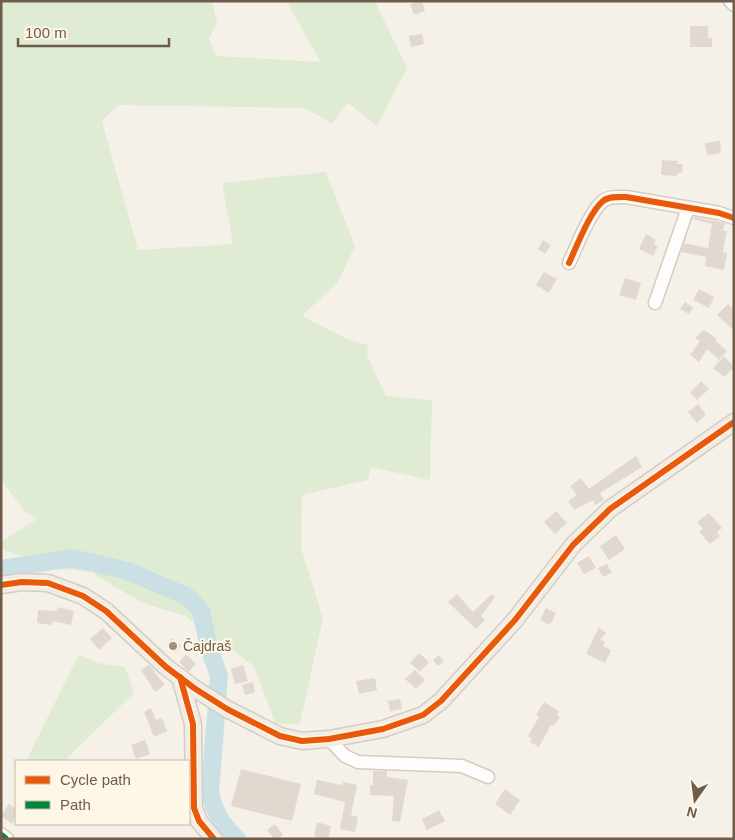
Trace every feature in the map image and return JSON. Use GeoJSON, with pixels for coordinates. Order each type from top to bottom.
{"type":"FeatureCollection","features":[{"type":"Feature","properties":{"kind":"main road"},"geometry":{"type":"LineString","coordinates":[[1,585],[22,582],[48,582],[83,596],[106,611],[180,677],[211,700],[280,736],[302,740],[383,730],[407,722],[429,710],[475,666],[514,620],[561,559],[610,509],[734,422]]}},
{"type":"Feature","properties":{"kind":"main road"},"geometry":{"type":"LineString","coordinates":[[180,677],[193,724],[194,808],[199,821],[214,839]]}},
{"type":"Feature","properties":{"kind":"street"},"geometry":{"type":"LineString","coordinates":[[730,1],[734,5]]}},
{"type":"Feature","properties":{"kind":"street"},"geometry":{"type":"LineString","coordinates":[[569,263],[595,211],[604,200],[626,197],[734,218]]}},
{"type":"Feature","properties":{"kind":"street"},"geometry":{"type":"LineString","coordinates":[[655,303],[688,208]]}},
{"type":"Feature","properties":{"kind":"street"},"geometry":{"type":"LineString","coordinates":[[329,738],[350,759],[358,762],[462,766],[488,777]]}},
{"type":"Feature","properties":{"kind":"street"},"geometry":{"type":"LineString","coordinates":[[1,834],[7,839]]}},
{"type":"Feature","properties":{"kind":"green space"},"geometry":{"type":"Polygon","coordinates":[[[1,1],[212,1],[217,22],[209,39],[216,56],[321,62],[286,1],[375,1],[407,68],[377,126],[348,103],[332,123],[304,108],[118,105],[102,121],[138,250],[233,244],[222,183],[326,172],[355,246],[338,282],[302,316],[352,341],[368,345],[367,355],[386,396],[432,400],[430,480],[371,467],[368,480],[302,495],[301,548],[323,618],[300,724],[275,723],[254,666],[185,616],[143,603],[95,575],[94,572],[51,568],[1,549],[1,542],[37,519],[26,512],[1,480],[1,1]]]}},
{"type":"Feature","properties":{"kind":"green space"},"geometry":{"type":"Polygon","coordinates":[[[79,654],[97,663],[125,667],[134,693],[65,760],[26,760],[79,654]]]}},
{"type":"Feature","properties":{"kind":"building"},"geometry":{"type":"Polygon","coordinates":[[[422,1],[425,11],[414,15],[410,4],[422,1]]]}},
{"type":"Feature","properties":{"kind":"building"},"geometry":{"type":"Polygon","coordinates":[[[690,26],[708,26],[708,38],[712,38],[712,47],[690,47],[690,26]]]}},
{"type":"Feature","properties":{"kind":"building"},"geometry":{"type":"Polygon","coordinates":[[[422,34],[424,44],[411,47],[409,36],[422,34]]]}},
{"type":"Feature","properties":{"kind":"building"},"geometry":{"type":"Polygon","coordinates":[[[720,141],[721,153],[707,155],[705,143],[720,141]]]}},
{"type":"Feature","properties":{"kind":"building"},"geometry":{"type":"Polygon","coordinates":[[[662,160],[678,161],[677,164],[683,164],[682,173],[677,173],[677,176],[661,175],[662,160]]]}},
{"type":"Feature","properties":{"kind":"building"},"geometry":{"type":"Polygon","coordinates":[[[694,217],[725,223],[723,231],[727,231],[723,252],[727,253],[724,270],[705,266],[706,257],[681,252],[684,243],[708,248],[712,224],[693,219],[694,217]]]}},
{"type":"Feature","properties":{"kind":"building"},"geometry":{"type":"Polygon","coordinates":[[[646,234],[656,240],[654,244],[658,246],[653,256],[639,249],[646,234]]]}},
{"type":"Feature","properties":{"kind":"building"},"geometry":{"type":"Polygon","coordinates":[[[543,240],[551,245],[545,254],[538,249],[543,240]]]}},
{"type":"Feature","properties":{"kind":"building"},"geometry":{"type":"Polygon","coordinates":[[[544,272],[557,279],[549,293],[536,285],[544,272]]]}},
{"type":"Feature","properties":{"kind":"building"},"geometry":{"type":"Polygon","coordinates":[[[625,278],[641,283],[636,300],[619,295],[625,278]]]}},
{"type":"Feature","properties":{"kind":"building"},"geometry":{"type":"Polygon","coordinates":[[[699,289],[714,297],[709,308],[693,300],[699,289]]]}},
{"type":"Feature","properties":{"kind":"building"},"geometry":{"type":"Polygon","coordinates":[[[685,302],[693,308],[689,314],[680,309],[685,302]]]}},
{"type":"Feature","properties":{"kind":"building"},"geometry":{"type":"Polygon","coordinates":[[[728,304],[734,309],[734,331],[717,315],[728,304]]]}},
{"type":"Feature","properties":{"kind":"building"},"geometry":{"type":"Polygon","coordinates":[[[704,330],[716,338],[715,340],[727,351],[719,360],[707,349],[699,362],[690,355],[700,341],[695,338],[704,330]]]}},
{"type":"Feature","properties":{"kind":"building"},"geometry":{"type":"Polygon","coordinates":[[[724,356],[734,367],[724,377],[713,368],[724,356]]]}},
{"type":"Feature","properties":{"kind":"building"},"geometry":{"type":"Polygon","coordinates":[[[701,381],[709,389],[697,400],[690,393],[701,381]]]}},
{"type":"Feature","properties":{"kind":"building"},"geometry":{"type":"Polygon","coordinates":[[[698,404],[706,415],[697,423],[688,412],[698,404]]]}},
{"type":"Feature","properties":{"kind":"building"},"geometry":{"type":"Polygon","coordinates":[[[636,456],[642,467],[600,493],[604,500],[595,505],[593,500],[574,510],[568,501],[577,495],[570,486],[581,478],[589,489],[636,456]]]}},
{"type":"Feature","properties":{"kind":"building"},"geometry":{"type":"Polygon","coordinates":[[[556,511],[567,523],[555,534],[544,522],[556,511]]]}},
{"type":"Feature","properties":{"kind":"building"},"geometry":{"type":"Polygon","coordinates":[[[709,513],[722,528],[717,532],[720,536],[710,544],[699,532],[703,529],[697,522],[709,513]]]}},
{"type":"Feature","properties":{"kind":"building"},"geometry":{"type":"Polygon","coordinates":[[[616,535],[625,549],[609,560],[600,546],[616,535]]]}},
{"type":"Feature","properties":{"kind":"building"},"geometry":{"type":"Polygon","coordinates":[[[589,556],[596,568],[584,574],[577,563],[589,556]]]}},
{"type":"Feature","properties":{"kind":"building"},"geometry":{"type":"Polygon","coordinates":[[[607,564],[612,573],[603,577],[598,568],[607,564]]]}},
{"type":"Feature","properties":{"kind":"building"},"geometry":{"type":"Polygon","coordinates":[[[457,594],[473,612],[492,594],[495,597],[481,616],[485,620],[476,629],[448,602],[457,594]]]}},
{"type":"Feature","properties":{"kind":"building"},"geometry":{"type":"Polygon","coordinates":[[[58,607],[74,611],[71,625],[53,621],[52,625],[37,623],[38,610],[57,611],[58,607]]]}},
{"type":"Feature","properties":{"kind":"building"},"geometry":{"type":"Polygon","coordinates":[[[546,608],[556,613],[550,625],[540,620],[546,608]]]}},
{"type":"Feature","properties":{"kind":"building"},"geometry":{"type":"Polygon","coordinates":[[[599,627],[606,633],[600,640],[605,642],[603,646],[611,650],[605,663],[586,654],[599,627]]]}},
{"type":"Feature","properties":{"kind":"building"},"geometry":{"type":"Polygon","coordinates":[[[103,628],[112,638],[99,650],[90,639],[103,628]]]}},
{"type":"Feature","properties":{"kind":"building"},"geometry":{"type":"Polygon","coordinates":[[[172,638],[181,645],[175,653],[166,645],[172,638]]]}},
{"type":"Feature","properties":{"kind":"building"},"geometry":{"type":"Polygon","coordinates":[[[419,653],[429,662],[420,672],[410,663],[419,653]]]}},
{"type":"Feature","properties":{"kind":"building"},"geometry":{"type":"Polygon","coordinates":[[[186,654],[196,664],[189,672],[179,662],[186,654]]]}},
{"type":"Feature","properties":{"kind":"building"},"geometry":{"type":"Polygon","coordinates":[[[439,655],[444,661],[438,666],[433,660],[439,655]]]}},
{"type":"Feature","properties":{"kind":"building"},"geometry":{"type":"Polygon","coordinates":[[[149,665],[165,685],[155,692],[141,670],[149,665]]]}},
{"type":"Feature","properties":{"kind":"building"},"geometry":{"type":"Polygon","coordinates":[[[243,665],[248,681],[235,684],[231,669],[243,665]]]}},
{"type":"Feature","properties":{"kind":"building"},"geometry":{"type":"Polygon","coordinates":[[[415,670],[425,680],[416,689],[405,679],[415,670]]]}},
{"type":"Feature","properties":{"kind":"building"},"geometry":{"type":"Polygon","coordinates":[[[375,678],[377,690],[359,694],[356,681],[375,678]]]}},
{"type":"Feature","properties":{"kind":"building"},"geometry":{"type":"Polygon","coordinates":[[[253,682],[255,692],[245,695],[242,685],[253,682]]]}},
{"type":"Feature","properties":{"kind":"building"},"geometry":{"type":"Polygon","coordinates":[[[400,699],[402,709],[390,711],[388,701],[400,699]]]}},
{"type":"Feature","properties":{"kind":"building"},"geometry":{"type":"Polygon","coordinates":[[[544,702],[559,711],[557,715],[560,717],[554,726],[551,725],[539,747],[530,742],[532,739],[528,736],[539,717],[536,715],[544,702]]]}},
{"type":"Feature","properties":{"kind":"building"},"geometry":{"type":"Polygon","coordinates":[[[151,708],[156,720],[162,718],[167,731],[154,737],[144,712],[151,708]]]}},
{"type":"Feature","properties":{"kind":"building"},"geometry":{"type":"Polygon","coordinates":[[[145,740],[150,754],[136,759],[131,745],[145,740]]]}},
{"type":"Feature","properties":{"kind":"building"},"geometry":{"type":"Polygon","coordinates":[[[241,769],[301,784],[292,821],[231,806],[241,769]]]}},
{"type":"Feature","properties":{"kind":"building"},"geometry":{"type":"Polygon","coordinates":[[[373,771],[387,771],[387,777],[408,780],[400,822],[392,821],[394,796],[370,795],[370,785],[373,785],[373,771]]]}},
{"type":"Feature","properties":{"kind":"building"},"geometry":{"type":"Polygon","coordinates":[[[317,780],[343,785],[343,782],[357,785],[351,815],[358,817],[355,832],[340,829],[345,802],[314,794],[317,780]]]}},
{"type":"Feature","properties":{"kind":"building"},"geometry":{"type":"Polygon","coordinates":[[[505,789],[520,800],[510,815],[495,804],[505,789]]]}},
{"type":"Feature","properties":{"kind":"building"},"geometry":{"type":"Polygon","coordinates":[[[9,804],[15,808],[15,820],[12,824],[1,816],[9,804]]]}},
{"type":"Feature","properties":{"kind":"building"},"geometry":{"type":"Polygon","coordinates":[[[439,810],[445,821],[427,830],[422,819],[439,810]]]}},
{"type":"Feature","properties":{"kind":"building"},"geometry":{"type":"Polygon","coordinates":[[[317,822],[331,826],[328,839],[314,837],[317,822]]]}},
{"type":"Feature","properties":{"kind":"building"},"geometry":{"type":"Polygon","coordinates":[[[275,824],[283,835],[278,839],[274,839],[267,830],[275,824]]]}},
{"type":"Feature","properties":{"kind":"waterway"},"geometry":{"type":"LineString","coordinates":[[1,569],[72,558],[128,571],[188,597],[201,611],[209,648],[219,676],[210,792],[219,818],[237,839]]}},
{"type":"Feature","properties":{"kind":"marked path"},"geometry":{"type":"LineString","coordinates":[[1,834],[7,839]]}},
{"type":"Feature","properties":{"kind":"cycle path"},"geometry":{"type":"LineString","coordinates":[[569,263],[593,213],[608,198],[626,197],[719,213],[734,218]]}},
{"type":"Feature","properties":{"kind":"cycle path"},"geometry":{"type":"LineString","coordinates":[[1,585],[22,582],[48,583],[83,596],[106,611],[166,667],[194,688],[227,709],[280,736],[302,741],[329,739],[383,729],[423,715],[441,701],[515,620],[573,545],[610,509],[734,422]]}},
{"type":"Feature","properties":{"kind":"cycle path"},"geometry":{"type":"LineString","coordinates":[[180,677],[193,724],[194,808],[199,821],[214,839]]}},
{"type":"Feature","properties":{"kind":"place","name":"Čajdraš"},"geometry":{"type":"Point","coordinates":[173,646]}}]}
